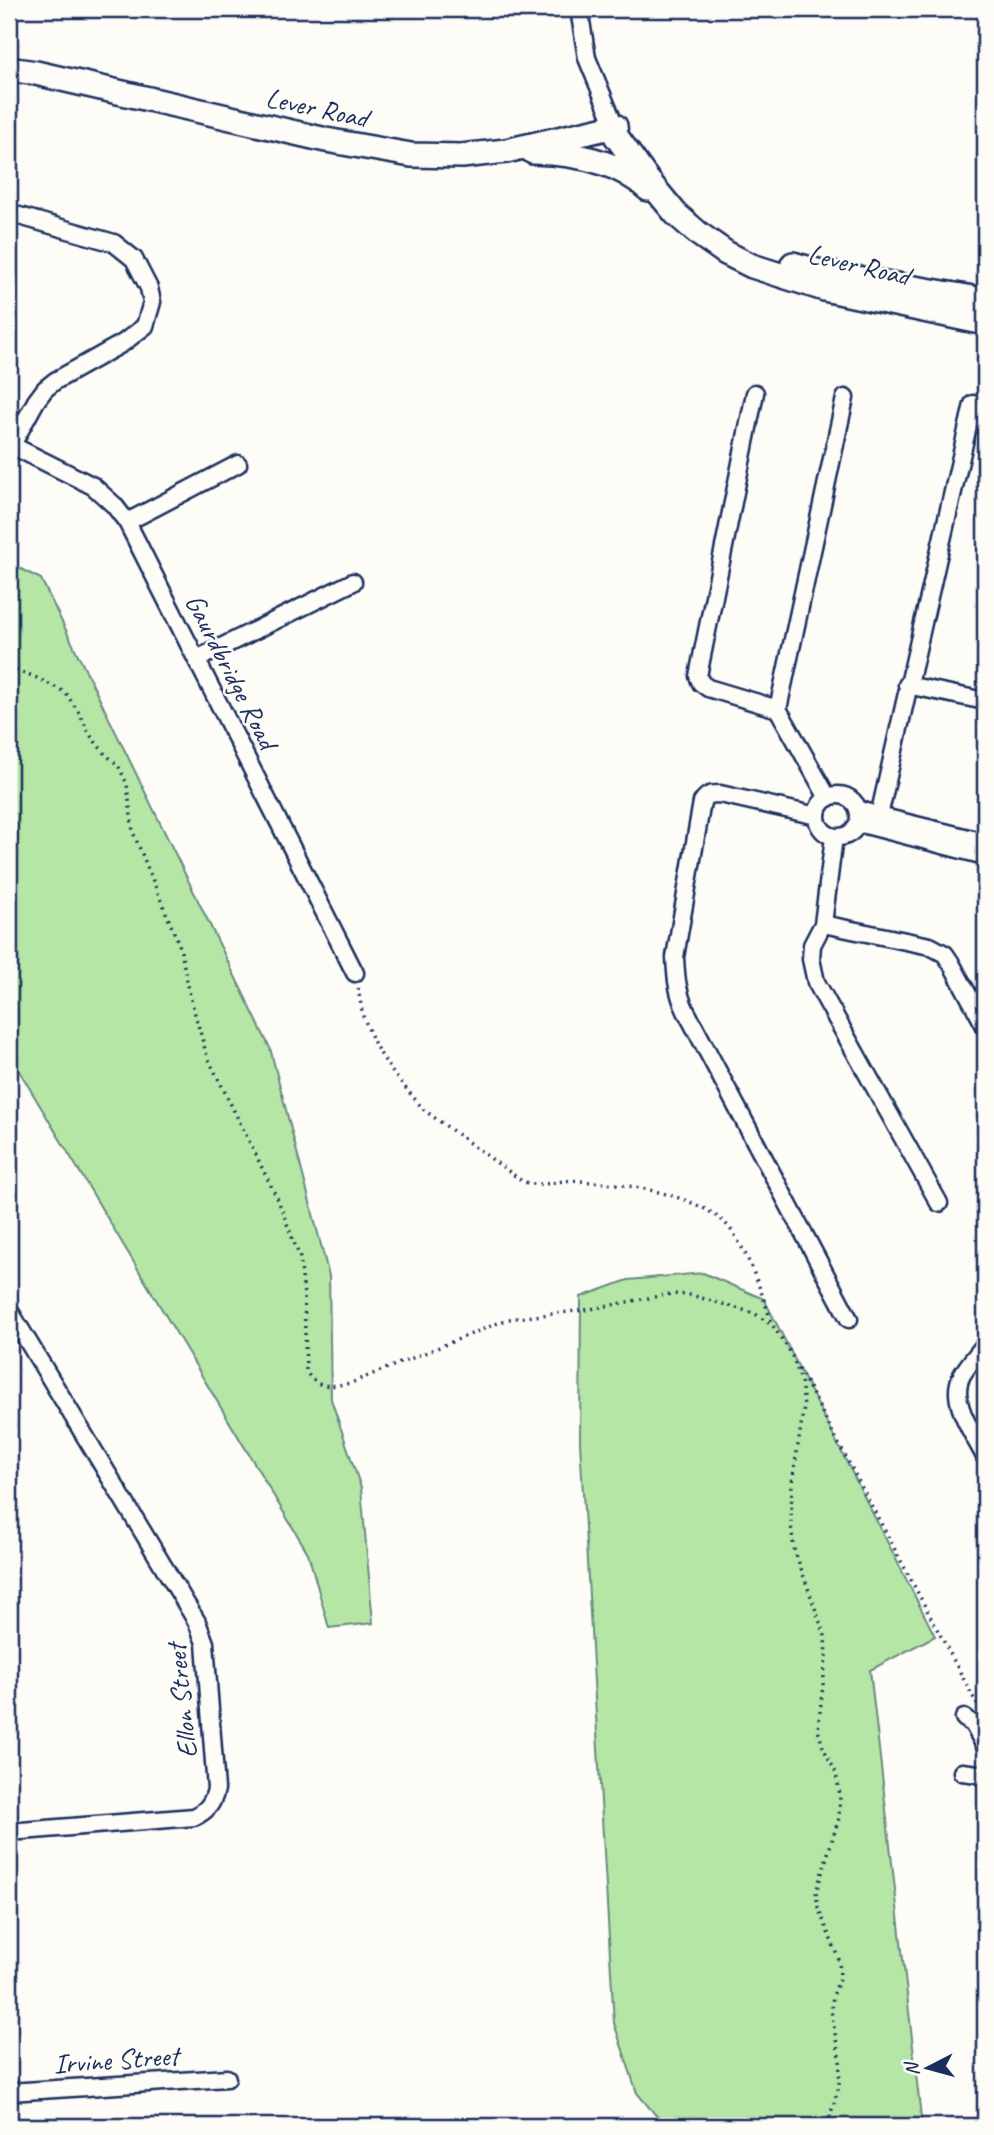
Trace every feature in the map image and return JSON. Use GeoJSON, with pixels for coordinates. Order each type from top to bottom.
{"type":"FeatureCollection","features":[{"type":"Feature","properties":{"kind":"main road","name":"Lever Road"},"geometry":{"type":"LineString","coordinates":[[9,69],[326,140],[411,155],[462,156],[506,151],[615,126],[623,132],[653,175],[690,210],[733,242],[760,254],[821,272],[985,300]]}},
{"type":"Feature","properties":{"kind":"main road","name":"Lever Road"},"geometry":{"type":"LineString","coordinates":[[615,126],[616,136],[676,214],[719,248],[752,266],[824,289],[985,323]]}},
{"type":"Feature","properties":{"kind":"main road"},"geometry":{"type":"LineString","coordinates":[[506,151],[559,153],[610,165],[637,179],[676,214]]}},
{"type":"Feature","properties":{"kind":"street","name":"Lever Road"},"geometry":{"type":"LineString","coordinates":[[579,9],[587,58],[615,126]]}},
{"type":"Feature","properties":{"kind":"street"},"geometry":{"type":"LineString","coordinates":[[9,214],[114,243],[134,259],[149,288],[152,302],[145,326],[123,343],[66,374],[45,389],[10,444]]}},
{"type":"Feature","properties":{"kind":"street"},"geometry":{"type":"LineString","coordinates":[[755,393],[698,676],[701,683],[708,688],[778,709]]}},
{"type":"Feature","properties":{"kind":"street"},"geometry":{"type":"LineString","coordinates":[[828,798],[778,709],[845,398]]}},
{"type":"Feature","properties":{"kind":"street"},"geometry":{"type":"LineString","coordinates":[[878,816],[973,404]]}},
{"type":"Feature","properties":{"kind":"street","name":"Gaurdbridge Road"},"geometry":{"type":"LineString","coordinates":[[10,444],[93,486],[114,505],[127,523],[355,973]]}},
{"type":"Feature","properties":{"kind":"street"},"geometry":{"type":"LineString","coordinates":[[127,523],[238,464]]}},
{"type":"Feature","properties":{"kind":"street"},"geometry":{"type":"LineString","coordinates":[[197,659],[353,582]]}},
{"type":"Feature","properties":{"kind":"street"},"geometry":{"type":"LineString","coordinates":[[907,685],[985,701]]}},
{"type":"Feature","properties":{"kind":"street"},"geometry":{"type":"LineString","coordinates":[[817,816],[720,794],[708,794],[705,797],[675,957],[676,979],[678,993],[686,1011],[849,1319]]}},
{"type":"Feature","properties":{"kind":"street"},"geometry":{"type":"LineString","coordinates":[[858,816],[848,834],[834,837],[822,829],[817,816],[822,802],[842,795],[849,798],[858,816],[985,856]]}},
{"type":"Feature","properties":{"kind":"street"},"geometry":{"type":"LineString","coordinates":[[858,816],[878,816],[985,842]]}},
{"type":"Feature","properties":{"kind":"street"},"geometry":{"type":"LineString","coordinates":[[834,837],[824,924],[812,945],[811,959],[817,982],[939,1203]]}},
{"type":"Feature","properties":{"kind":"street"},"geometry":{"type":"LineString","coordinates":[[824,924],[930,946],[944,954],[951,962],[985,1026]]}},
{"type":"Feature","properties":{"kind":"street","name":"Ellon Street"},"geometry":{"type":"LineString","coordinates":[[9,1310],[197,1622],[205,1643],[216,1789],[215,1797],[204,1812],[194,1817],[9,1832]]}},
{"type":"Feature","properties":{"kind":"street"},"geometry":{"type":"LineString","coordinates":[[985,1344],[962,1373],[957,1392],[966,1419],[985,1457]]}},
{"type":"Feature","properties":{"kind":"street"},"geometry":{"type":"LineString","coordinates":[[964,1718],[973,1724],[985,1746]]}},
{"type":"Feature","properties":{"kind":"street"},"geometry":{"type":"LineString","coordinates":[[962,1772],[978,1774],[985,1779]]}},
{"type":"Feature","properties":{"kind":"street","name":"Irvine Street"},"geometry":{"type":"LineString","coordinates":[[9,2092],[227,2078]]}},
{"type":"Feature","properties":{"kind":"path"},"geometry":{"type":"LineString","coordinates":[[9,668],[33,676],[65,692],[78,710],[90,735],[117,765],[127,784],[133,831],[180,947],[207,1056],[278,1200],[300,1258],[306,1371],[311,1379],[320,1385],[332,1386],[351,1382],[508,1319],[585,1310],[670,1294],[718,1301],[754,1313],[773,1326]]}},
{"type":"Feature","properties":{"kind":"path"},"geometry":{"type":"LineString","coordinates":[[355,973],[363,1016],[376,1047],[393,1073],[424,1110],[522,1181],[534,1185],[567,1181],[595,1182],[651,1191],[704,1209],[725,1223],[740,1245],[773,1326],[791,1353],[985,1719]]}},
{"type":"Feature","properties":{"kind":"path"},"geometry":{"type":"LineString","coordinates":[[791,1353],[801,1380],[804,1408],[792,1483],[791,1524],[794,1549],[825,1636],[826,1658],[818,1730],[836,1773],[840,1795],[839,1818],[816,1892],[822,1918],[835,1945],[840,1977],[831,2010],[840,2062],[839,2086],[827,2126]]}},
{"type":"Feature","properties":{"kind":"green space"},"geometry":{"type":"Polygon","coordinates":[[[9,563],[41,579],[270,1048],[329,1276],[331,1399],[361,1488],[373,1623],[329,1628],[308,1553],[9,1054],[9,563]]]}},
{"type":"Feature","properties":{"kind":"green space"},"geometry":{"type":"Polygon","coordinates":[[[703,1273],[764,1299],[935,1636],[870,1670],[922,2126],[665,2126],[637,2093],[614,2023],[580,1442],[581,1297],[628,1280],[703,1273]]]}}]}
